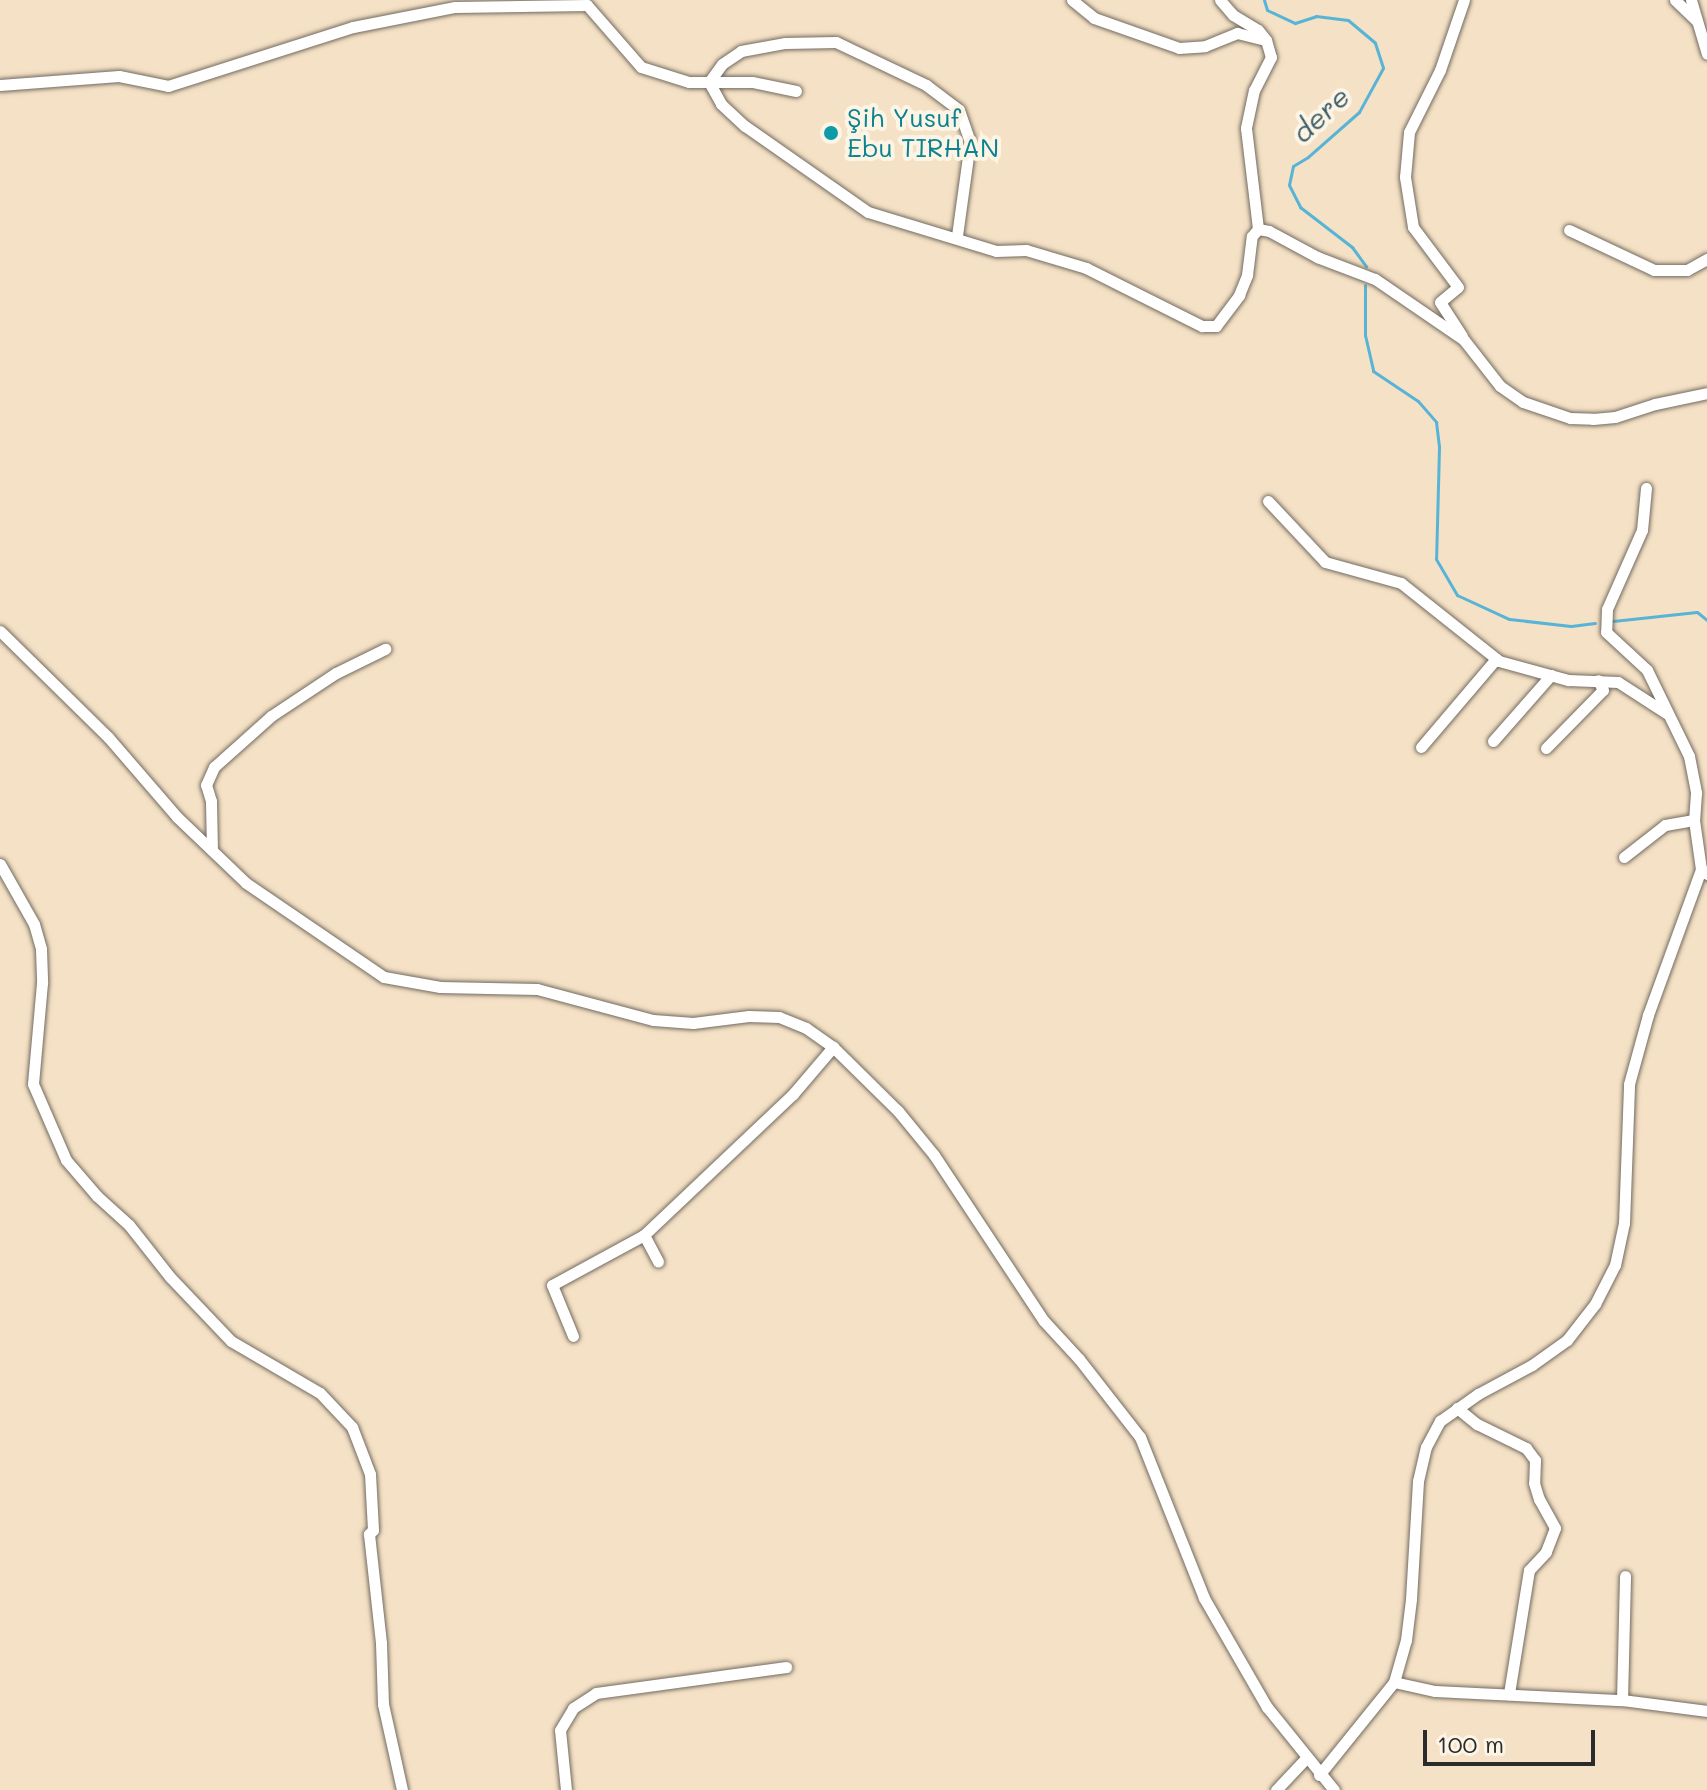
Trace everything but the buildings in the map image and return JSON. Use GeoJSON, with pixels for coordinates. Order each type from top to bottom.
{"type":"FeatureCollection","features":[{"type":"Feature","properties":{"kind":"street"},"geometry":{"type":"LineString","coordinates":[[1072,0],[1094,18],[1179,48],[1205,46],[1237,33],[1266,40]]}},
{"type":"Feature","properties":{"kind":"street"},"geometry":{"type":"LineString","coordinates":[[709,82],[721,104],[745,126],[868,212],[934,234],[957,236],[996,251],[1026,250],[1086,268],[1202,326],[1216,326],[1239,295],[1247,275],[1252,236],[1258,229],[1246,128],[1254,90],[1271,57],[1266,40],[1258,30],[1233,15],[1220,0]]}},
{"type":"Feature","properties":{"kind":"street"},"geometry":{"type":"LineString","coordinates":[[1464,0],[1440,70],[1409,132],[1405,177],[1413,227],[1458,287],[1440,302],[1464,340],[1500,386],[1523,402],[1570,418],[1615,417],[1655,404],[1707,393]]}},
{"type":"Feature","properties":{"kind":"street"},"geometry":{"type":"LineString","coordinates":[[1675,0],[1697,20]]}},
{"type":"Feature","properties":{"kind":"street"},"geometry":{"type":"LineString","coordinates":[[1691,0],[1707,54]]}},
{"type":"Feature","properties":{"kind":"street"},"geometry":{"type":"LineString","coordinates":[[0,85],[119,76],[168,86],[353,27],[455,7],[578,2],[597,12],[641,67],[689,82],[752,82],[796,91]]}},
{"type":"Feature","properties":{"kind":"street"},"geometry":{"type":"LineString","coordinates":[[709,82],[722,64],[741,51],[785,43],[836,42],[926,85],[959,110],[970,142],[957,236]]}},
{"type":"Feature","properties":{"kind":"street"},"geometry":{"type":"LineString","coordinates":[[1258,229],[1375,279],[1464,340]]}},
{"type":"Feature","properties":{"kind":"street"},"geometry":{"type":"LineString","coordinates":[[1569,230],[1654,270],[1687,270],[1707,259]]}},
{"type":"Feature","properties":{"kind":"street"},"geometry":{"type":"LineString","coordinates":[[1319,1775],[1394,1682],[1406,1640],[1411,1599],[1418,1481],[1426,1447],[1440,1421],[1567,1340],[1595,1304],[1615,1265],[1624,1223],[1629,1084],[1648,1015],[1704,872],[1694,820],[1696,793],[1689,756],[1647,670],[1606,632],[1607,609],[1642,530],[1646,488]]}},
{"type":"Feature","properties":{"kind":"street"},"geometry":{"type":"LineString","coordinates":[[1268,501],[1325,562],[1401,583],[1496,659],[1568,680],[1598,680],[1630,688],[1666,713]]}},
{"type":"Feature","properties":{"kind":"street"},"geometry":{"type":"LineString","coordinates":[[0,631],[108,737],[177,817],[246,883],[384,977],[440,987],[537,989],[653,1020],[693,1023],[749,1016],[779,1017],[806,1028],[833,1047],[898,1111],[934,1155],[1044,1321],[1079,1359],[1140,1437],[1204,1598],[1267,1707],[1334,1790]]}},
{"type":"Feature","properties":{"kind":"street"},"geometry":{"type":"LineString","coordinates":[[212,850],[211,801],[206,785],[214,767],[271,716],[336,673],[385,649]]}},
{"type":"Feature","properties":{"kind":"street"},"geometry":{"type":"LineString","coordinates":[[1421,747],[1496,659]]}},
{"type":"Feature","properties":{"kind":"street"},"geometry":{"type":"LineString","coordinates":[[1493,741],[1551,675]]}},
{"type":"Feature","properties":{"kind":"street"},"geometry":{"type":"LineString","coordinates":[[1546,748],[1603,690],[1598,680]]}},
{"type":"Feature","properties":{"kind":"street"},"geometry":{"type":"LineString","coordinates":[[1624,857],[1665,825],[1694,820]]}},
{"type":"Feature","properties":{"kind":"street"},"geometry":{"type":"LineString","coordinates":[[1698,839],[1707,828]]}},
{"type":"Feature","properties":{"kind":"street"},"geometry":{"type":"LineString","coordinates":[[0,864],[34,924],[41,949],[42,983],[33,1084],[66,1160],[97,1196],[129,1225],[170,1277],[231,1341],[320,1393],[352,1427],[370,1474],[373,1530],[369,1534],[381,1643],[383,1704],[402,1790]]}},
{"type":"Feature","properties":{"kind":"street"},"geometry":{"type":"LineString","coordinates":[[573,1336],[552,1285],[644,1235],[793,1094],[833,1047]]}},
{"type":"Feature","properties":{"kind":"street"},"geometry":{"type":"LineString","coordinates":[[644,1235],[658,1261]]}},
{"type":"Feature","properties":{"kind":"street"},"geometry":{"type":"LineString","coordinates":[[1457,1408],[1477,1424],[1526,1448],[1535,1460],[1534,1483],[1539,1499],[1555,1528],[1546,1552],[1529,1570],[1509,1694]]}},
{"type":"Feature","properties":{"kind":"street"},"geometry":{"type":"LineString","coordinates":[[1622,1700],[1625,1576]]}},
{"type":"Feature","properties":{"kind":"street"},"geometry":{"type":"LineString","coordinates":[[566,1790],[560,1730],[573,1708],[596,1693],[786,1667]]}},
{"type":"Feature","properties":{"kind":"street"},"geometry":{"type":"LineString","coordinates":[[1394,1682],[1435,1691],[1622,1700],[1707,1711]]}},
{"type":"Feature","properties":{"kind":"street"},"geometry":{"type":"LineString","coordinates":[[1276,1790],[1306,1758]]}},
{"type":"Feature","properties":{"kind":"waterway","name":"dere"},"geometry":{"type":"LineString","coordinates":[[1264,0],[1267,10],[1295,23],[1316,16],[1348,20],[1375,43],[1383,68],[1359,112],[1308,157],[1293,166],[1289,185],[1300,207],[1352,247],[1366,266]]}},
{"type":"Feature","properties":{"kind":"waterway"},"geometry":{"type":"LineString","coordinates":[[1365,285],[1365,335],[1373,371],[1418,401],[1436,422],[1439,448],[1436,559],[1457,595],[1509,619],[1571,626],[1595,623]]}},
{"type":"Feature","properties":{"kind":"waterway"},"geometry":{"type":"LineString","coordinates":[[1613,621],[1697,612],[1707,620]]}},
{"type":"Feature","properties":{"kind":"place","name":"Şih Yusuf Ebu TIRHAN"},"geometry":{"type":"Point","coordinates":[831,133]}}]}
